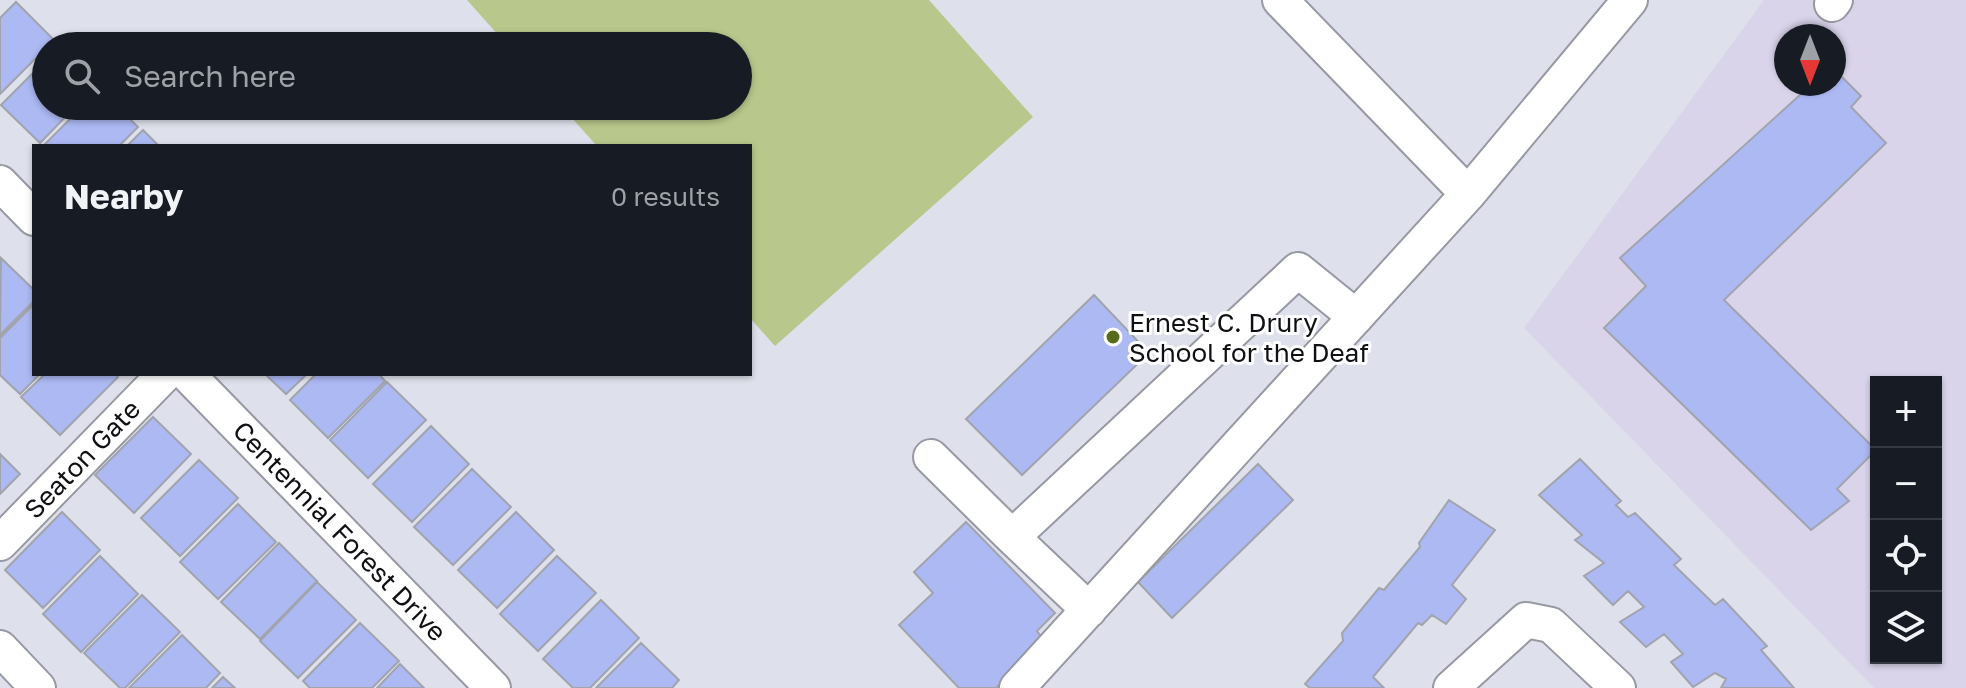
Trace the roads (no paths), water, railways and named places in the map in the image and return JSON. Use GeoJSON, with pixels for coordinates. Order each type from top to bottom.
{"type":"FeatureCollection","features":[{"type":"Feature","properties":{"kind":"street"},"geometry":{"type":"LineString","coordinates":[[1280,0],[1468,194]]}},
{"type":"Feature","properties":{"kind":"street"},"geometry":{"type":"LineString","coordinates":[[1017,688],[1468,194],[1630,0]]}},
{"type":"Feature","properties":{"kind":"street"},"geometry":{"type":"LineString","coordinates":[[0,183],[32,216]]}},
{"type":"Feature","properties":{"kind":"street"},"geometry":{"type":"LineString","coordinates":[[1012,537],[1298,270],[1356,317]]}},
{"type":"Feature","properties":{"kind":"street","name":"Seaton Gate"},"geometry":{"type":"LineString","coordinates":[[0,543],[163,376]]}},
{"type":"Feature","properties":{"kind":"street","name":"Centennial Forest Drive"},"geometry":{"type":"LineString","coordinates":[[189,376],[493,688]]}},
{"type":"Feature","properties":{"kind":"street"},"geometry":{"type":"LineString","coordinates":[[931,457],[1089,610]]}},
{"type":"Feature","properties":{"kind":"street"},"geometry":{"type":"LineString","coordinates":[[1451,688],[1526,620],[1551,625],[1618,688]]}},
{"type":"Feature","properties":{"kind":"street"},"geometry":{"type":"LineString","coordinates":[[0,648],[38,688]]}},
{"type":"Feature","properties":{"kind":"place","name":"Ernest C. Drury School for the Deaf"},"geometry":{"type":"Point","coordinates":[1113,337]}}]}
